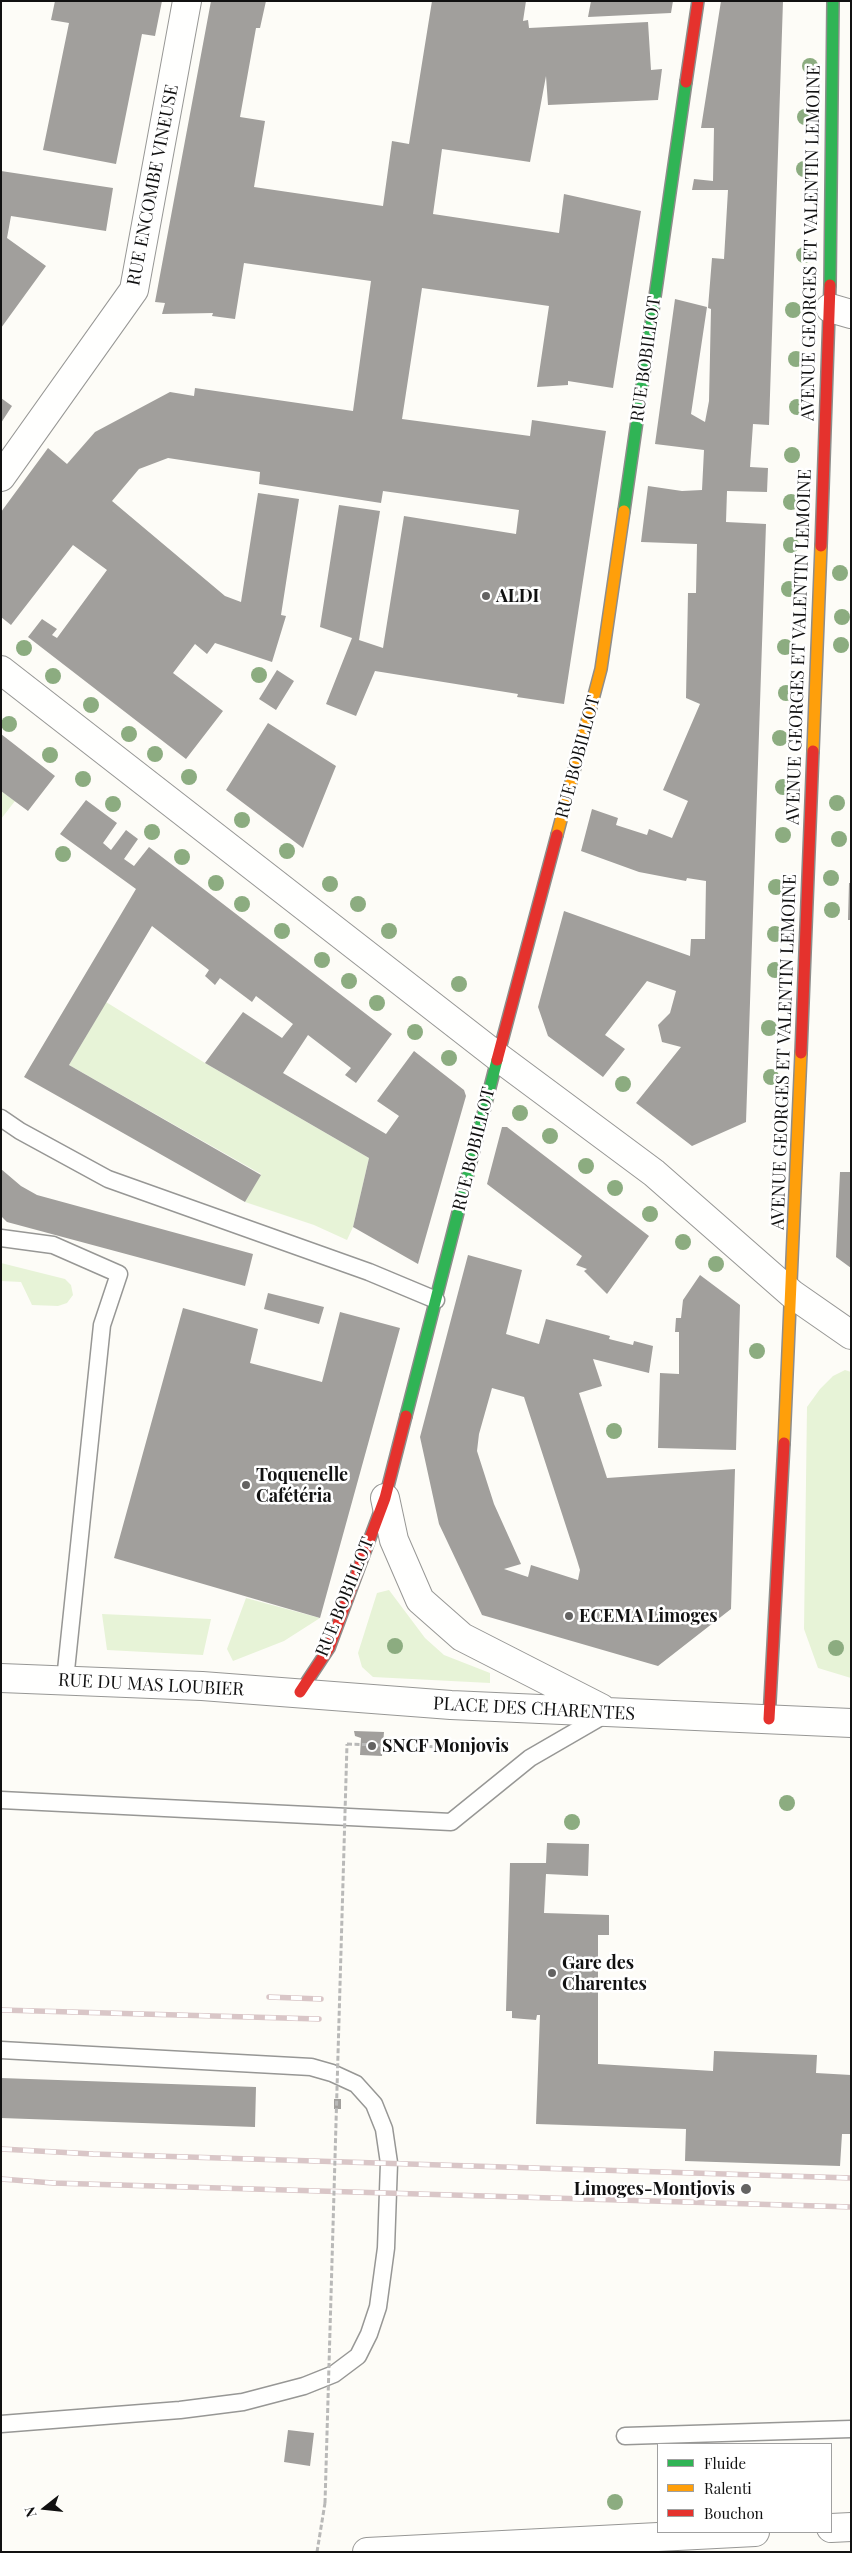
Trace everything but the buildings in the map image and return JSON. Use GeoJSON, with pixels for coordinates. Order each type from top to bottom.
{"type":"FeatureCollection","features":[{"type":"Feature","properties":{"kind":"street","name":"RUE ENCOMBE VINEUSE"},"geometry":{"type":"LineString","coordinates":[[1,477],[134,290],[187,1]]}},
{"type":"Feature","properties":{"kind":"street","name":"RUE BOBILLOT"},"geometry":{"type":"LineString","coordinates":[[300,1692],[329,1648],[385,1498],[498,1057],[601,669],[698,1]]}},
{"type":"Feature","properties":{"kind":"street","name":"AVENUE GEORGES ET VALENTIN LEMOINE"},"geometry":{"type":"LineString","coordinates":[[792,1294],[840,311],[832,1]]}},
{"type":"Feature","properties":{"kind":"street"},"geometry":{"type":"LineString","coordinates":[[1,670],[498,1057],[654,1173],[792,1294],[851,1335]]}},
{"type":"Feature","properties":{"kind":"street"},"geometry":{"type":"LineString","coordinates":[[768,1719],[792,1294]]}},
{"type":"Feature","properties":{"kind":"street","name":"RUE BOBILLOT"},"geometry":{"type":"LineString","coordinates":[[385,1498],[394,1540],[420,1600],[462,1637],[609,1712]]}},
{"type":"Feature","properties":{"kind":"street","name":"RUE DU MAS LOUBIER"},"geometry":{"type":"LineString","coordinates":[[1,1678],[300,1692]]}},
{"type":"Feature","properties":{"kind":"street","name":"PLACE DES CHARENTES"},"geometry":{"type":"LineString","coordinates":[[300,1692],[451,1705],[851,1723]]}},
{"type":"Feature","properties":{"kind":"street"},"geometry":{"type":"LineString","coordinates":[[832,2528],[851,2527]]}},
{"type":"Feature","properties":{"kind":"street"},"geometry":{"type":"LineString","coordinates":[[367,2552],[632,2545],[746,2533]]}},
{"type":"Feature","properties":{"kind":"lane"},"geometry":{"type":"LineString","coordinates":[[1,1118],[20,1131],[108,1179],[369,1272],[436,1300]]}},
{"type":"Feature","properties":{"kind":"lane"},"geometry":{"type":"LineString","coordinates":[[1,1238],[53,1245],[119,1274],[102,1325],[65,1680]]}},
{"type":"Feature","properties":{"kind":"lane"},"geometry":{"type":"LineString","coordinates":[[1,1800],[451,1822],[530,1758],[609,1712]]}},
{"type":"Feature","properties":{"kind":"lane"},"geometry":{"type":"LineString","coordinates":[[1,2050],[311,2068],[332,2072],[356,2084],[374,2104],[384,2129],[389,2163],[386,2248],[378,2307],[370,2334],[358,2356],[334,2374],[304,2386],[243,2402],[180,2410],[1,2424]]}},
{"type":"Feature","properties":{"kind":"lane"},"geometry":{"type":"LineString","coordinates":[[625,2436],[851,2430]]}},
{"type":"Feature","properties":{"kind":"path"},"geometry":{"type":"LineString","coordinates":[[316,2552],[324,2502],[347,1744],[446,1747],[451,1705]]}},
{"type":"Feature","properties":{"kind":"green space"},"geometry":{"type":"Polygon","coordinates":[[[1,791],[15,801],[1,819],[1,791]]]}},
{"type":"Feature","properties":{"kind":"green space"},"geometry":{"type":"Polygon","coordinates":[[[106,1002],[205,1063],[369,1158],[353,1227],[347,1240],[314,1225],[245,1202],[261,1174],[69,1065],[106,1002]]]}},
{"type":"Feature","properties":{"kind":"green space"},"geometry":{"type":"Polygon","coordinates":[[[1,1263],[65,1279],[71,1285],[73,1295],[67,1303],[58,1306],[32,1305],[21,1282],[1,1281],[1,1263]]]}},
{"type":"Feature","properties":{"kind":"green space"},"geometry":{"type":"Polygon","coordinates":[[[845,1370],[851,1372],[851,1678],[818,1668],[804,1629],[807,1407],[820,1389],[833,1376],[845,1370]]]}},
{"type":"Feature","properties":{"kind":"green space"},"geometry":{"type":"Polygon","coordinates":[[[389,1590],[425,1638],[444,1655],[490,1673],[490,1683],[373,1677],[362,1667],[358,1653],[377,1593],[389,1590]]]}},
{"type":"Feature","properties":{"kind":"green space"},"geometry":{"type":"Polygon","coordinates":[[[246,1598],[320,1618],[284,1641],[233,1661],[227,1649],[246,1598]]]}},
{"type":"Feature","properties":{"kind":"green space"},"geometry":{"type":"Polygon","coordinates":[[[102,1614],[211,1619],[203,1655],[107,1650],[102,1614]]]}},
{"type":"Feature","properties":{"kind":"railway"},"geometry":{"type":"LineString","coordinates":[[269,1997],[321,1999]]}},
{"type":"Feature","properties":{"kind":"railway"},"geometry":{"type":"LineString","coordinates":[[1,2010],[319,2019]]}},
{"type":"Feature","properties":{"kind":"railway"},"geometry":{"type":"LineString","coordinates":[[1,2149],[93,2154],[851,2178]]}},
{"type":"Feature","properties":{"kind":"railway"},"geometry":{"type":"LineString","coordinates":[[1,2179],[53,2183],[851,2207]]}},
{"type":"Feature","properties":{"kind":"traffic: fast"},"geometry":{"type":"LineString","coordinates":[[830,285],[833,1]]}},
{"type":"Feature","properties":{"kind":"traffic: fast"},"geometry":{"type":"LineString","coordinates":[[624,511],[686,82]]}},
{"type":"Feature","properties":{"kind":"traffic: fast"},"geometry":{"type":"LineString","coordinates":[[406,1416],[497,1060]]}},
{"type":"Feature","properties":{"kind":"traffic: slow"},"geometry":{"type":"LineString","coordinates":[[557,835],[601,669],[624,511]]}},
{"type":"Feature","properties":{"kind":"traffic: slow"},"geometry":{"type":"LineString","coordinates":[[813,751],[821,546]]}},
{"type":"Feature","properties":{"kind":"traffic: slow"},"geometry":{"type":"LineString","coordinates":[[784,1443],[801,1053]]}},
{"type":"Feature","properties":{"kind":"traffic: jam"},"geometry":{"type":"LineString","coordinates":[[686,82],[698,1]]}},
{"type":"Feature","properties":{"kind":"traffic: jam"},"geometry":{"type":"LineString","coordinates":[[821,546],[830,285]]}},
{"type":"Feature","properties":{"kind":"traffic: jam"},"geometry":{"type":"LineString","coordinates":[[801,1053],[813,751]]}},
{"type":"Feature","properties":{"kind":"traffic: jam"},"geometry":{"type":"LineString","coordinates":[[497,1060],[557,835]]}},
{"type":"Feature","properties":{"kind":"traffic: jam"},"geometry":{"type":"LineString","coordinates":[[300,1692],[329,1648],[385,1498],[406,1416]]}},
{"type":"Feature","properties":{"kind":"traffic: jam"},"geometry":{"type":"LineString","coordinates":[[769,1719],[784,1443]]}},
{"type":"Feature","properties":{"kind":"place","name":"ALDI"},"geometry":{"type":"Point","coordinates":[486,596]}},
{"type":"Feature","properties":{"kind":"place","name":"Toquenelle Cafétéria"},"geometry":{"type":"Point","coordinates":[246,1485]}},
{"type":"Feature","properties":{"kind":"place","name":"ECEMA Limoges"},"geometry":{"type":"Point","coordinates":[569,1616]}},
{"type":"Feature","properties":{"kind":"place","name":"SNCF Monjovis"},"geometry":{"type":"Point","coordinates":[372,1746]}},
{"type":"Feature","properties":{"kind":"place","name":"Gare des Charentes"},"geometry":{"type":"Point","coordinates":[552,1973]}},
{"type":"Feature","properties":{"kind":"place","name":"Limoges-Montjovis"},"geometry":{"type":"Point","coordinates":[746,2189]}}]}
